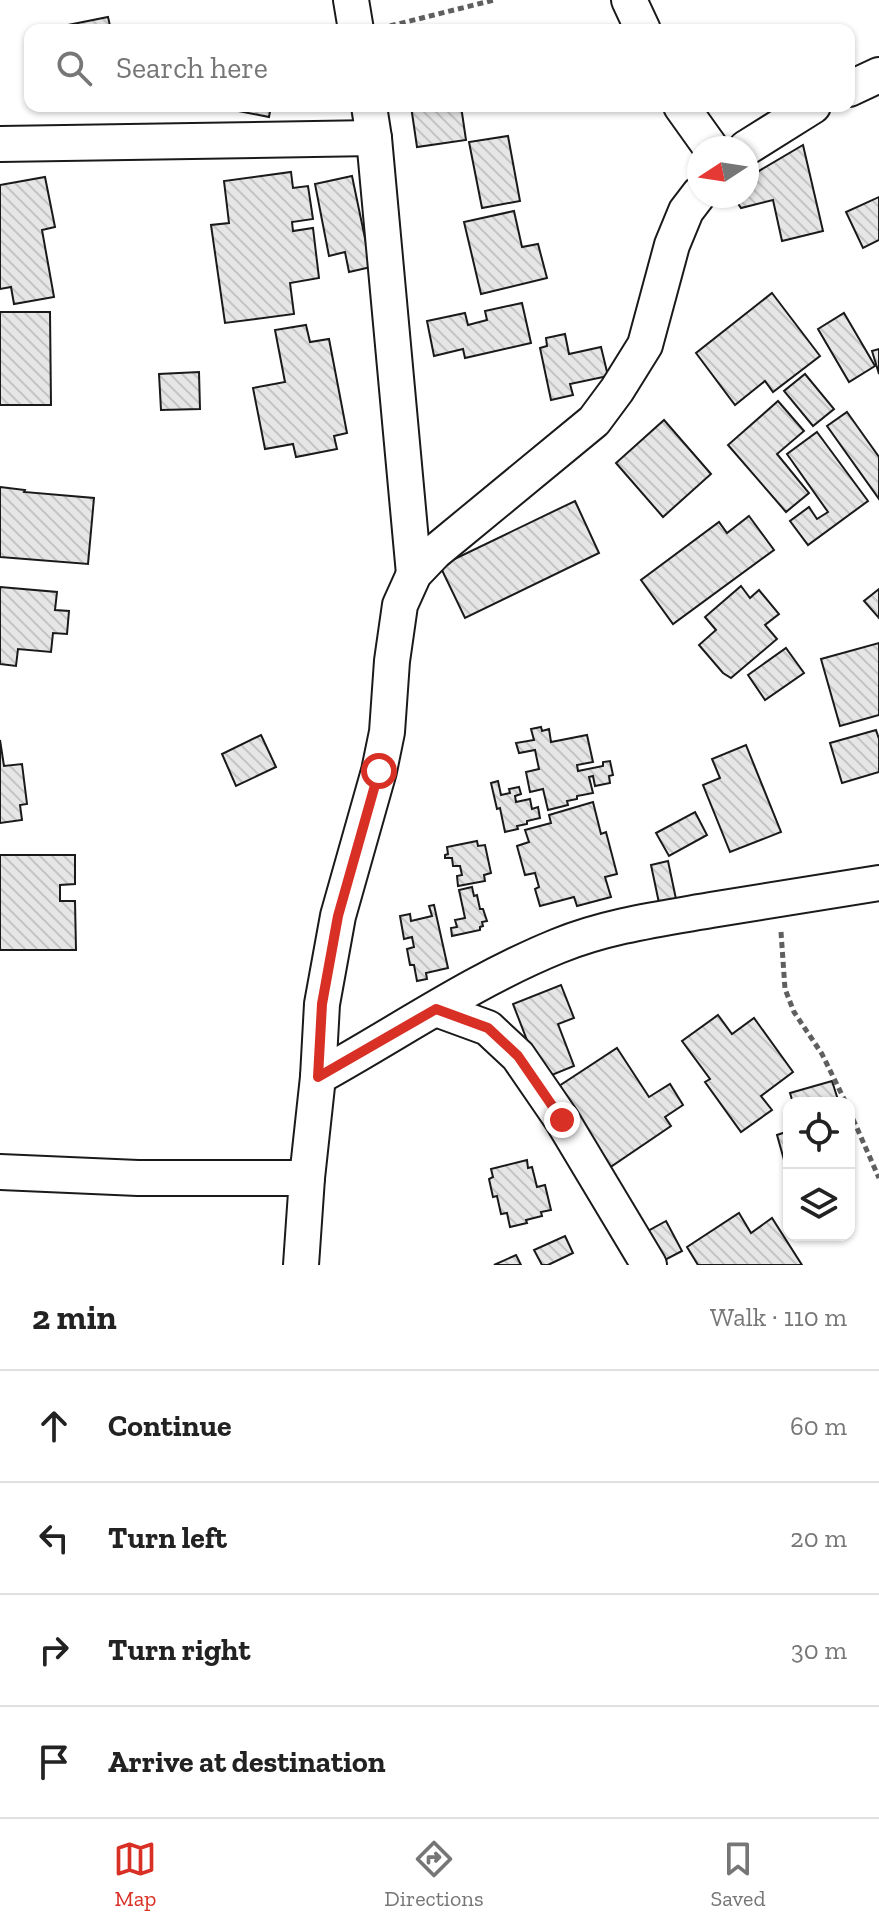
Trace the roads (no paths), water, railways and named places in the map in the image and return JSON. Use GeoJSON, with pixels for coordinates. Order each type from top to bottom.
{"type":"FeatureCollection","features":[{"type":"Feature","properties":{"kind":"street"},"geometry":{"type":"LineString","coordinates":[[351,0],[368,24]]}},
{"type":"Feature","properties":{"kind":"street"},"geometry":{"type":"LineString","coordinates":[[629,0],[640,24]]}},
{"type":"Feature","properties":{"kind":"street"},"geometry":{"type":"LineString","coordinates":[[855,86],[879,75]]}},
{"type":"Feature","properties":{"kind":"street"},"geometry":{"type":"LineString","coordinates":[[685,112],[702,136]]}},
{"type":"Feature","properties":{"kind":"street"},"geometry":{"type":"LineString","coordinates":[[759,140],[803,112]]}},
{"type":"Feature","properties":{"kind":"street"},"geometry":{"type":"LineString","coordinates":[[0,144],[371,122],[414,574]]}},
{"type":"Feature","properties":{"kind":"street"},"geometry":{"type":"LineString","coordinates":[[301,1265],[322,1004],[338,916],[387,732],[400,605],[414,574],[435,552],[594,421],[617,390],[645,345],[672,245],[688,208]]}},
{"type":"Feature","properties":{"kind":"street"},"geometry":{"type":"LineString","coordinates":[[318,1077],[489,979],[558,946],[631,924],[879,883]]}},
{"type":"Feature","properties":{"kind":"street"},"geometry":{"type":"LineString","coordinates":[[436,1009],[488,1028],[518,1056],[562,1120],[649,1265]]}},
{"type":"Feature","properties":{"kind":"street"},"geometry":{"type":"LineString","coordinates":[[0,1172],[138,1178],[307,1178]]}}]}
